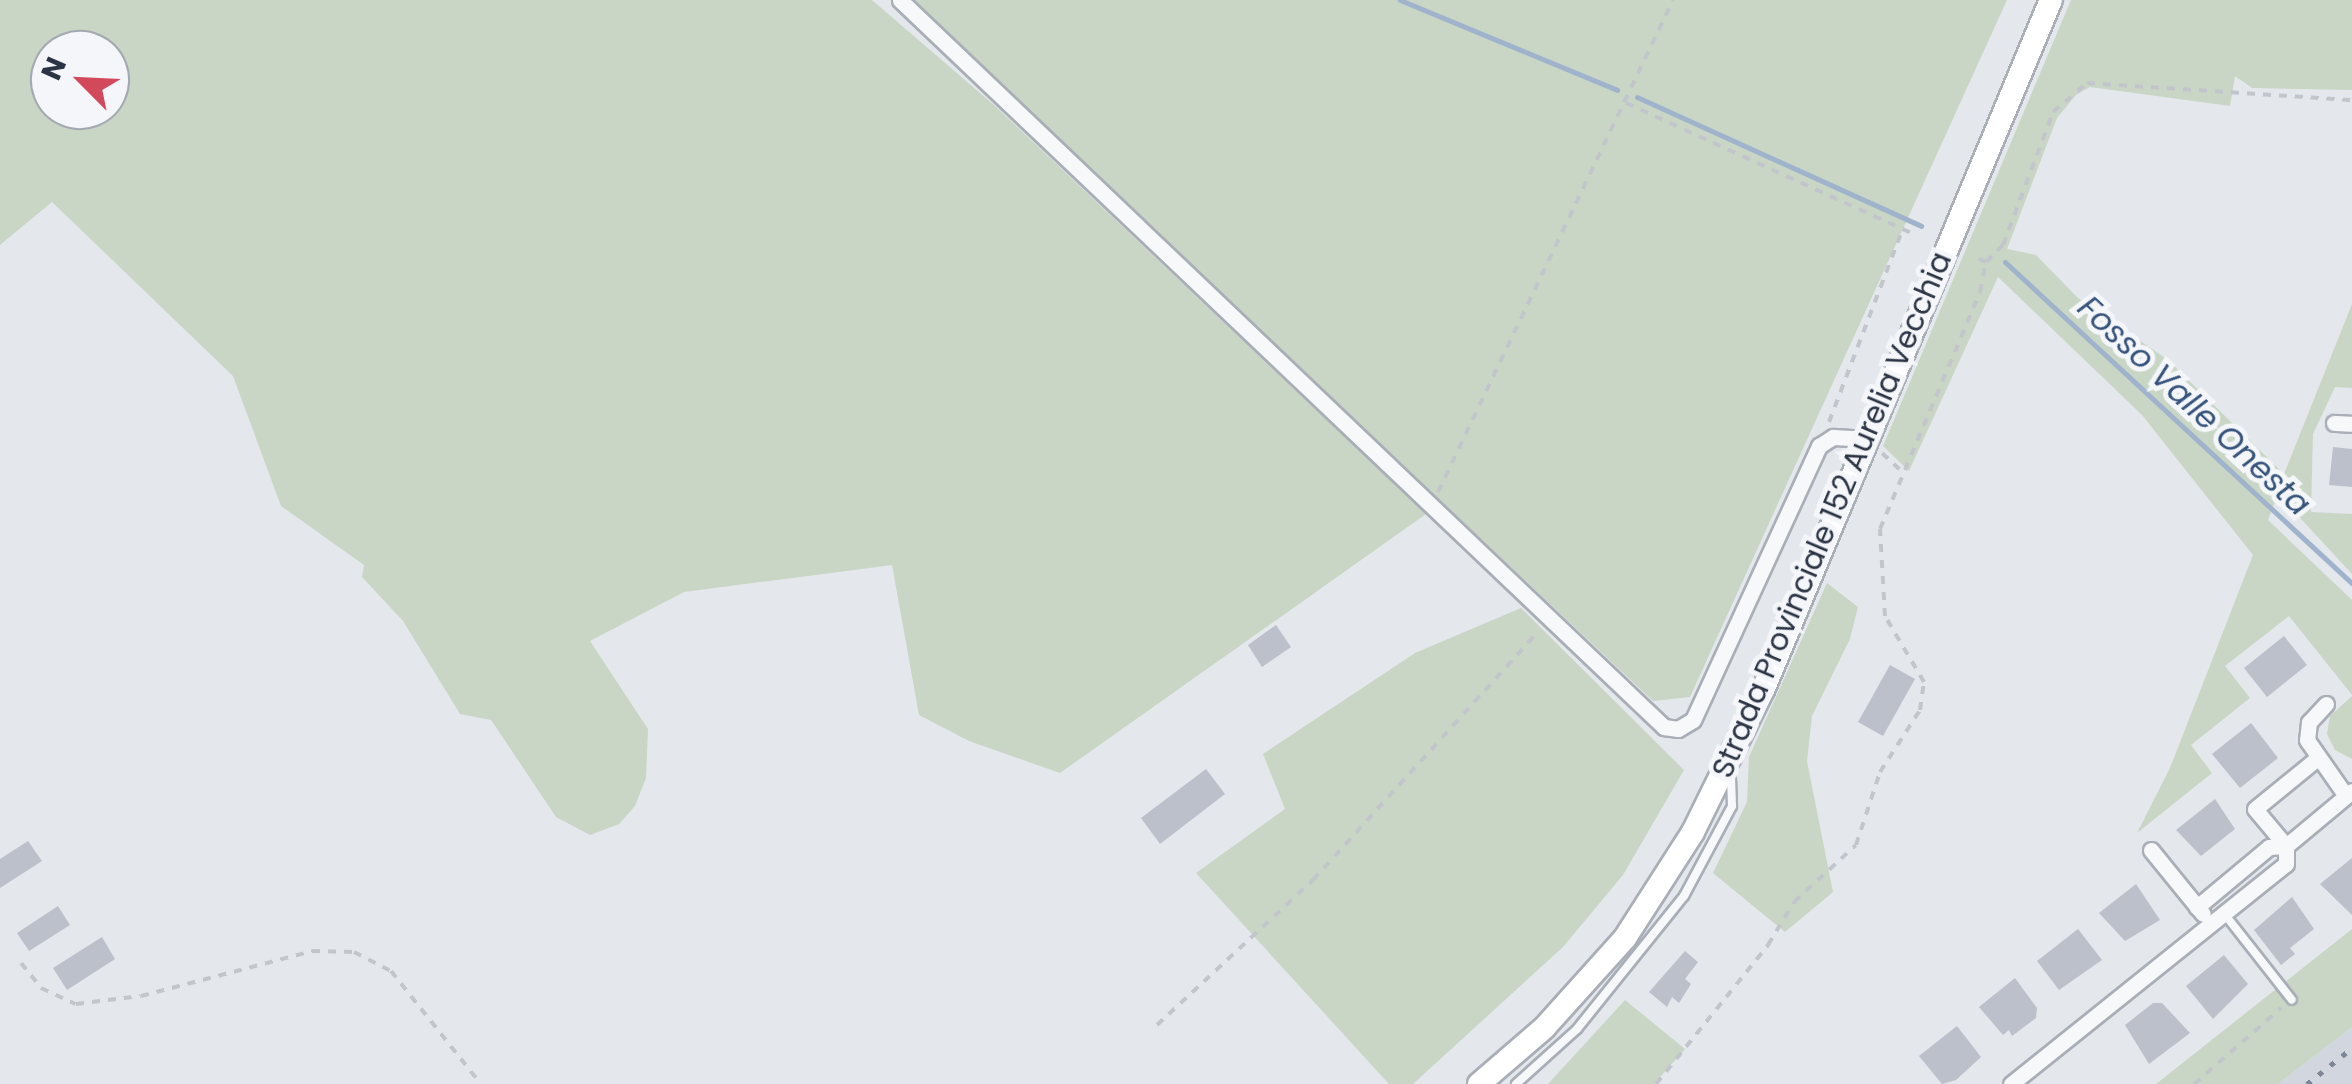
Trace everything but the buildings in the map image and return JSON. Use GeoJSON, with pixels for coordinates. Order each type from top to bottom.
{"type":"FeatureCollection","features":[{"type":"Feature","properties":{"kind":"main road","name":"Strada Provinciale 152 Aurelia Vecchia"},"geometry":{"type":"LineString","coordinates":[[1479,1084],[1544,1028],[1625,938],[1694,832],[1730,756],[2051,0]]}},
{"type":"Feature","properties":{"kind":"street"},"geometry":{"type":"LineString","coordinates":[[900,0],[1653,720],[1678,729],[1694,720],[1819,446],[1833,437],[1866,439]]}},
{"type":"Feature","properties":{"kind":"street"},"geometry":{"type":"LineString","coordinates":[[2334,423],[2352,424]]}},
{"type":"Feature","properties":{"kind":"street"},"geometry":{"type":"LineString","coordinates":[[2196,907],[2270,846],[2286,846],[2350,797],[2315,760],[2307,731],[2326,704]]}},
{"type":"Feature","properties":{"kind":"street"},"geometry":{"type":"LineString","coordinates":[[2011,1084],[2286,864],[2286,846],[2256,809],[2315,760]]}},
{"type":"Feature","properties":{"kind":"street"},"geometry":{"type":"LineString","coordinates":[[2151,850],[2212,925]]}},
{"type":"Feature","properties":{"kind":"lane"},"geometry":{"type":"LineString","coordinates":[[1516,1084],[1577,1029],[1684,896],[1732,806],[1730,756]]}},
{"type":"Feature","properties":{"kind":"lane"},"geometry":{"type":"LineString","coordinates":[[2230,922],[2292,1000]]}},
{"type":"Feature","properties":{"kind":"path"},"geometry":{"type":"LineString","coordinates":[[1426,502],[1439,490],[1673,0]]}},
{"type":"Feature","properties":{"kind":"path"},"geometry":{"type":"LineString","coordinates":[[1656,1084],[1768,945],[1794,902],[1856,845],[1886,762],[1920,710],[1924,682],[1885,616],[1880,530],[1980,292],[1986,262],[2002,245],[2053,112],[2087,82],[2301,102],[2352,100]]}},
{"type":"Feature","properties":{"kind":"path"},"geometry":{"type":"LineString","coordinates":[[1626,103],[1916,235]]}},
{"type":"Feature","properties":{"kind":"path"},"geometry":{"type":"LineString","coordinates":[[1819,446],[1902,230]]}},
{"type":"Feature","properties":{"kind":"path"},"geometry":{"type":"LineString","coordinates":[[1978,258],[1986,262]]}},
{"type":"Feature","properties":{"kind":"path"},"geometry":{"type":"LineString","coordinates":[[1157,1024],[1313,880],[1548,620]]}},
{"type":"Feature","properties":{"kind":"path"},"geometry":{"type":"LineString","coordinates":[[21,964],[42,988],[76,1004],[141,996],[312,952],[354,952],[392,972],[481,1084]]}},
{"type":"Feature","properties":{"kind":"path"},"geometry":{"type":"LineString","coordinates":[[2194,1084],[2292,1000]]}},
{"type":"Feature","properties":{"kind":"shaded area"},"geometry":{"type":"Polygon","coordinates":[[[2352,1027],[2352,1084],[2278,1084],[2352,1027]]]}},
{"type":"Feature","properties":{"kind":"green space"},"geometry":{"type":"Polygon","coordinates":[[[0,0],[872,0],[994,105],[1426,514],[1060,773],[969,741],[919,715],[892,565],[684,592],[590,641],[648,729],[646,778],[635,806],[619,824],[590,835],[556,817],[491,720],[460,714],[403,621],[362,577],[364,565],[281,506],[233,376],[52,202],[0,245],[0,0]]]}},
{"type":"Feature","properties":{"kind":"green space"},"geometry":{"type":"Polygon","coordinates":[[[908,0],[2007,0],[1690,697],[1653,701],[908,0]]]}},
{"type":"Feature","properties":{"kind":"green space"},"geometry":{"type":"Polygon","coordinates":[[[2071,0],[2352,0],[2352,90],[2252,88],[2235,76],[2230,106],[2090,87],[2076,95],[2057,118],[2007,249],[2036,255],[2078,298],[2168,360],[2284,474],[2352,304],[2352,388],[2335,387],[2313,434],[2311,512],[2352,514],[2352,574],[2278,494],[2268,520],[2352,600],[2352,695],[2289,616],[2225,666],[2250,698],[2191,745],[2212,773],[2137,833],[2170,768],[2253,555],[2142,415],[1998,277],[1909,471],[1883,446],[2071,0]]]}},
{"type":"Feature","properties":{"kind":"green space"},"geometry":{"type":"Polygon","coordinates":[[[1827,583],[1858,607],[1850,639],[1812,716],[1807,761],[1833,892],[1785,932],[1713,873],[1747,802],[1749,757],[1827,583]]]}},
{"type":"Feature","properties":{"kind":"green space"},"geometry":{"type":"Polygon","coordinates":[[[1521,608],[1684,770],[1623,875],[1563,947],[1413,1084],[1389,1084],[1196,873],[1285,809],[1263,754],[1415,653],[1521,608]]]}},
{"type":"Feature","properties":{"kind":"green space"},"geometry":{"type":"Polygon","coordinates":[[[2352,696],[2352,759],[2335,750],[2327,734],[2330,716],[2352,696]]]}},
{"type":"Feature","properties":{"kind":"green space"},"geometry":{"type":"Polygon","coordinates":[[[2352,929],[2352,1027],[2278,1084],[2156,1084],[2352,929]]]}},
{"type":"Feature","properties":{"kind":"green space"},"geometry":{"type":"Polygon","coordinates":[[[1625,1000],[1685,1049],[1654,1084],[1548,1084],[1625,1000]]]}},
{"type":"Feature","properties":{"kind":"waterway","name":"Fosso Valle Onesta"},"geometry":{"type":"LineString","coordinates":[[1400,0],[1617,90]]}},
{"type":"Feature","properties":{"kind":"waterway","name":"Fosso Valle Onesta"},"geometry":{"type":"LineString","coordinates":[[1637,97],[1921,226]]}},
{"type":"Feature","properties":{"kind":"waterway","name":"Fosso Valle Onesta"},"geometry":{"type":"LineString","coordinates":[[2005,262],[2352,583]]}},
{"type":"Feature","properties":{"kind":"railway"},"geometry":{"type":"LineString","coordinates":[[2307,1084],[2352,1048]]}}]}
